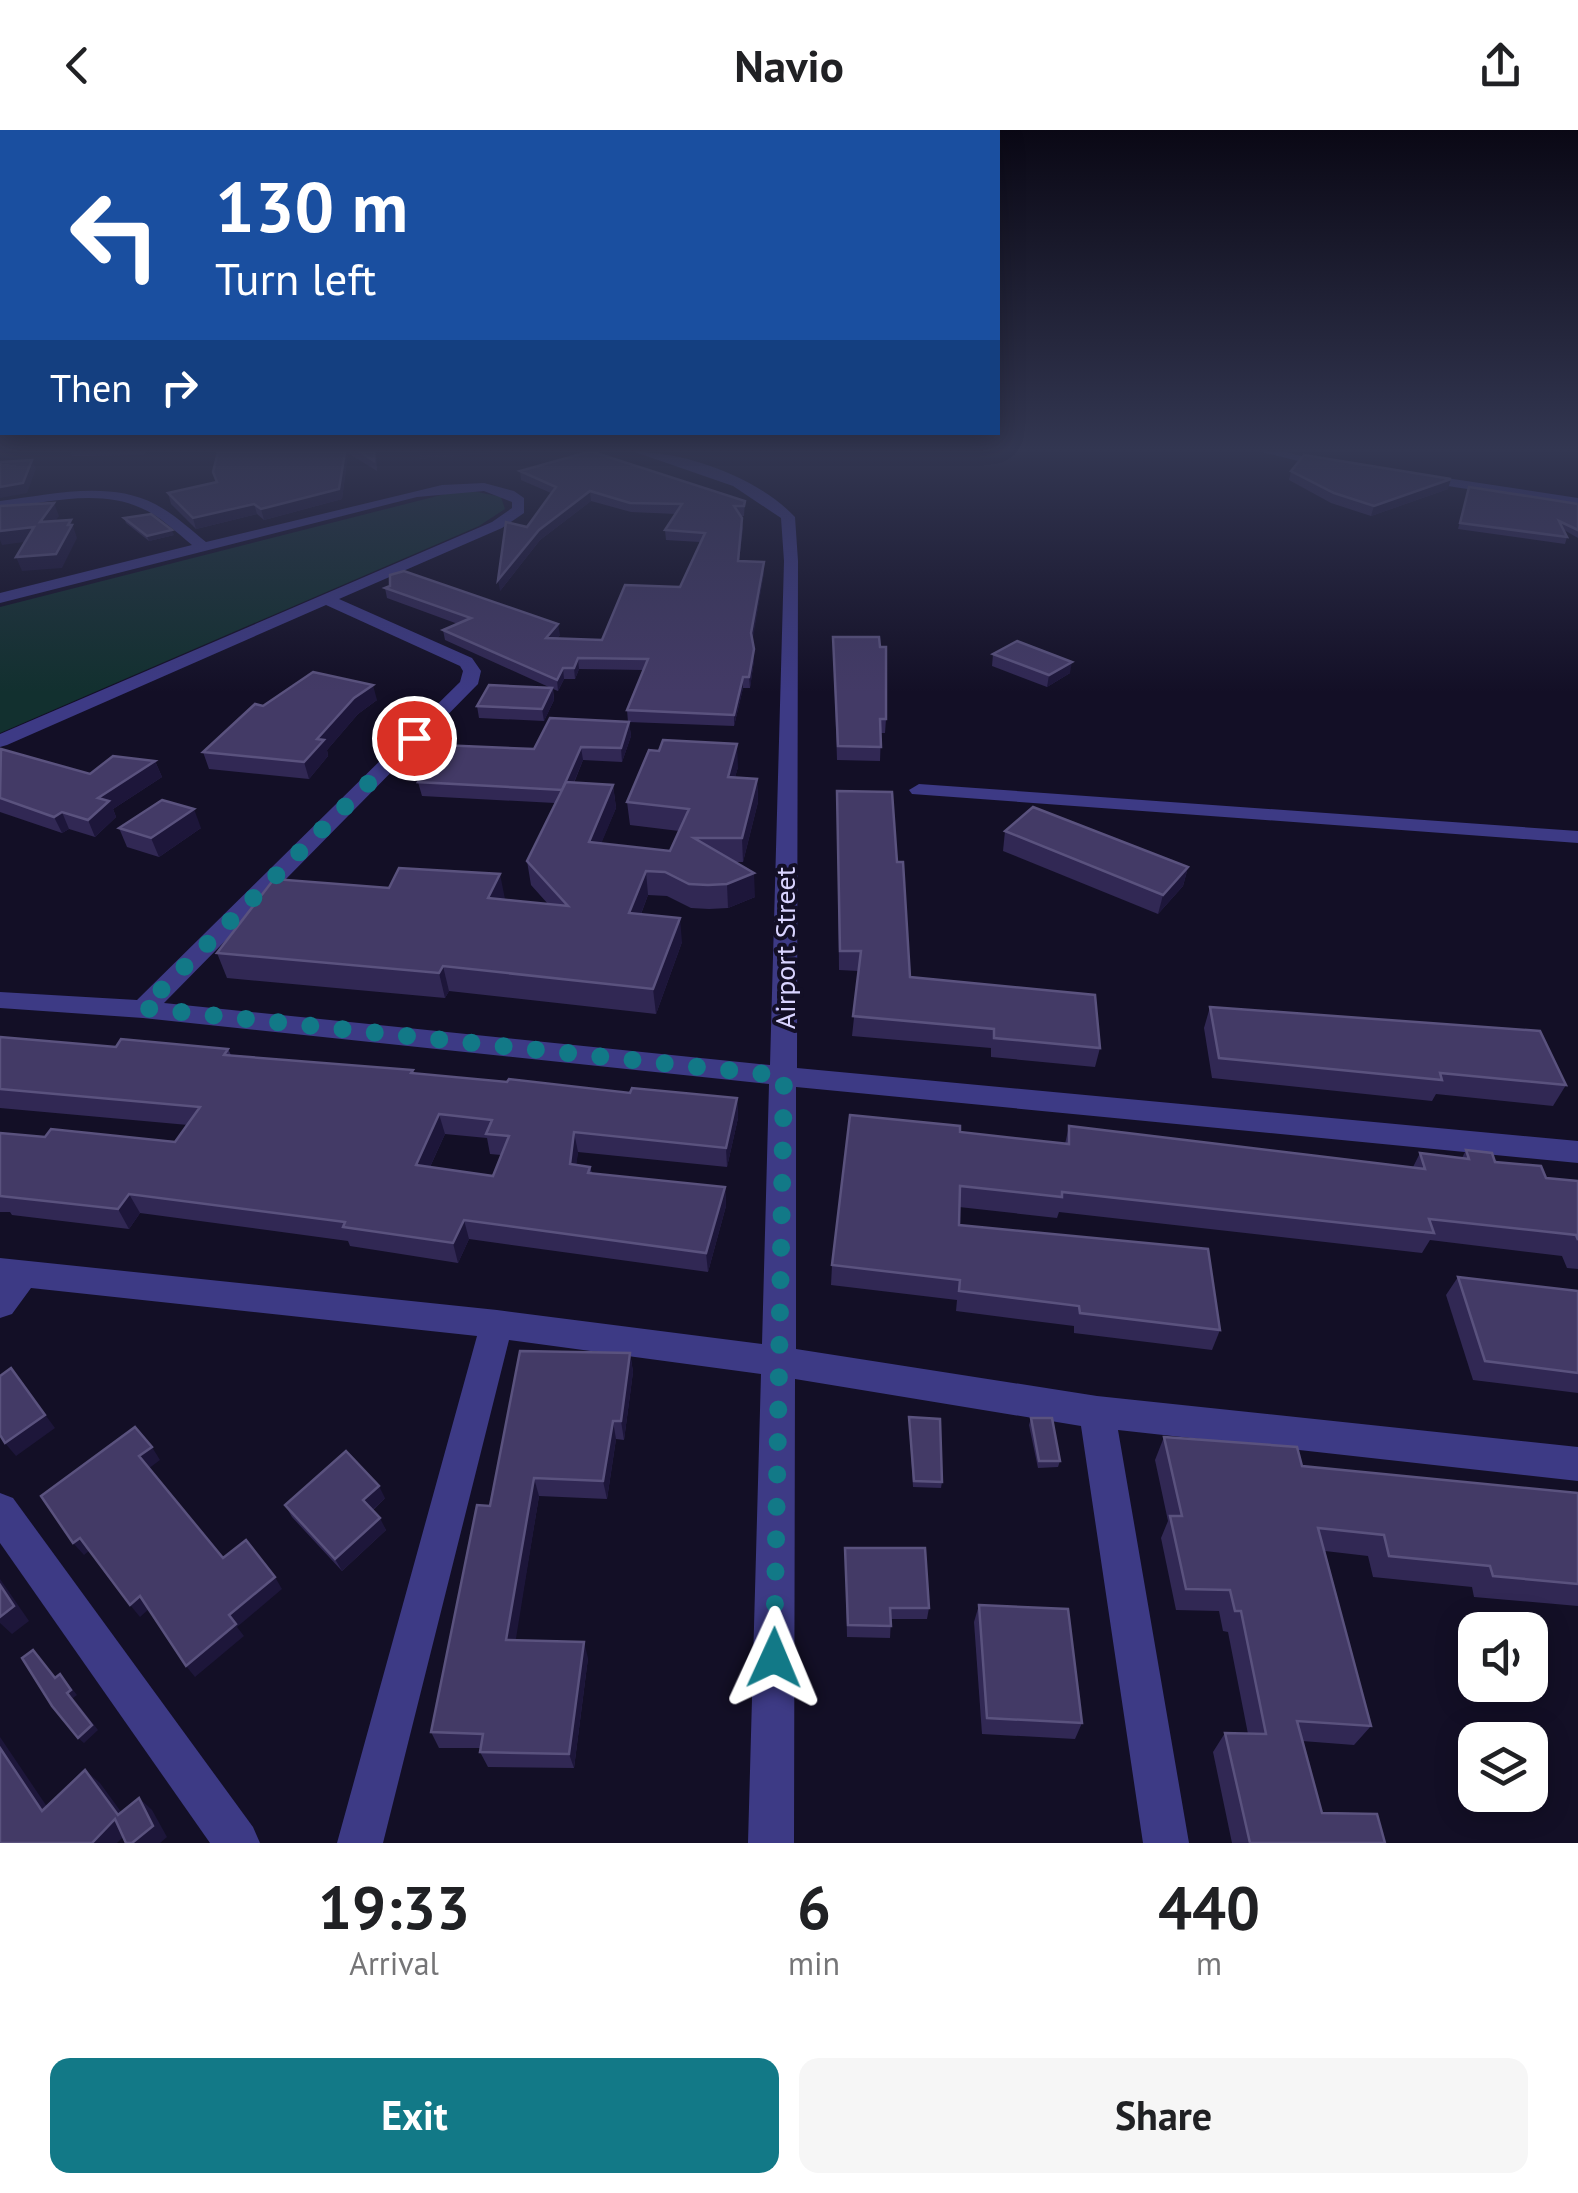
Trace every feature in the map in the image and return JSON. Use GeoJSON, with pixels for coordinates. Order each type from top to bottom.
{"type":"FeatureCollection","features":[{"type":"Feature","properties":{"kind":"street"},"geometry":{"type":"LineString","coordinates":[[184,532],[204,546]]}},
{"type":"Feature","properties":{"kind":"street"},"geometry":{"type":"LineString","coordinates":[[0,598],[261,532]]}},
{"type":"Feature","properties":{"kind":"street"},"geometry":{"type":"LineString","coordinates":[[0,741],[482,532]]}},
{"type":"Feature","properties":{"kind":"street","name":"Airport Street"},"geometry":{"type":"LineString","coordinates":[[770,1843],[784,1076],[788,532]]}},
{"type":"Feature","properties":{"kind":"street"},"geometry":{"type":"LineString","coordinates":[[143,1008],[469,684],[472,671],[466,662],[325,599]]}},
{"type":"Feature","properties":{"kind":"street"},"geometry":{"type":"LineString","coordinates":[[918,790],[1578,838]]}},
{"type":"Feature","properties":{"kind":"street"},"geometry":{"type":"LineString","coordinates":[[0,1000],[143,1008],[784,1076],[1578,1152]]}},
{"type":"Feature","properties":{"kind":"street"},"geometry":{"type":"LineString","coordinates":[[0,1304],[11,1272],[498,1324],[778,1361],[1097,1412],[1578,1464]]}},
{"type":"Feature","properties":{"kind":"street"},"geometry":{"type":"LineString","coordinates":[[360,1843],[498,1324]]}},
{"type":"Feature","properties":{"kind":"street"},"geometry":{"type":"LineString","coordinates":[[1097,1412],[1166,1843]]}},
{"type":"Feature","properties":{"kind":"street"},"geometry":{"type":"LineString","coordinates":[[0,1511],[237,1843]]}},
{"type":"Feature","properties":{"kind":"green space"},"geometry":{"type":"Polygon","coordinates":[[[296,532],[465,532],[0,733],[0,607],[296,532]]]}},
{"type":"Feature","properties":{"kind":"building"},"geometry":{"type":"Polygon","coordinates":[[[31,532],[68,532],[56,554],[16,557],[31,532]]]}},
{"type":"Feature","properties":{"kind":"building"},"geometry":{"type":"Polygon","coordinates":[[[505,532],[537,532],[498,580],[505,532]]]}},
{"type":"Feature","properties":{"kind":"building"},"geometry":{"type":"Polygon","coordinates":[[[691,532],[741,532],[738,561],[764,562],[751,633],[754,649],[749,677],[743,677],[734,715],[627,710],[648,659],[578,658],[574,668],[563,668],[557,680],[443,630],[471,618],[385,588],[390,586],[390,575],[404,571],[558,624],[546,638],[602,640],[625,585],[680,587],[705,533],[691,532]]]}},
{"type":"Feature","properties":{"kind":"building"},"geometry":{"type":"Polygon","coordinates":[[[1528,532],[1564,532],[1567,537],[1528,532]]]}},
{"type":"Feature","properties":{"kind":"building"},"geometry":{"type":"Polygon","coordinates":[[[833,637],[879,637],[880,647],[886,647],[886,719],[880,719],[881,747],[838,746],[833,637]]]}},
{"type":"Feature","properties":{"kind":"building"},"geometry":{"type":"Polygon","coordinates":[[[1017,641],[1072,662],[1049,675],[993,654],[1017,641]]]}},
{"type":"Feature","properties":{"kind":"building"},"geometry":{"type":"Polygon","coordinates":[[[313,672],[373,685],[354,698],[317,739],[324,740],[304,762],[203,752],[255,704],[263,706],[313,672]]]}},
{"type":"Feature","properties":{"kind":"building"},"geometry":{"type":"Polygon","coordinates":[[[489,685],[552,688],[542,709],[477,706],[489,685]]]}},
{"type":"Feature","properties":{"kind":"building"},"geometry":{"type":"Polygon","coordinates":[[[550,718],[629,722],[621,748],[581,747],[562,790],[418,782],[440,745],[534,749],[550,718]]]}},
{"type":"Feature","properties":{"kind":"building"},"geometry":{"type":"Polygon","coordinates":[[[663,740],[737,744],[728,777],[757,779],[742,838],[694,838],[754,873],[727,884],[708,885],[689,884],[665,872],[646,871],[629,913],[680,918],[653,989],[443,966],[439,973],[217,953],[274,879],[389,888],[399,868],[500,874],[488,898],[568,906],[527,861],[566,782],[613,785],[589,842],[670,851],[689,809],[627,802],[649,750],[659,751],[663,740]]]}},
{"type":"Feature","properties":{"kind":"building"},"geometry":{"type":"Polygon","coordinates":[[[1,749],[90,774],[113,756],[155,761],[98,798],[109,801],[88,820],[62,812],[54,817],[0,798],[1,749]]]}},
{"type":"Feature","properties":{"kind":"building"},"geometry":{"type":"Polygon","coordinates":[[[837,791],[892,792],[897,862],[903,862],[910,977],[1095,995],[1100,1048],[994,1038],[994,1029],[853,1016],[861,951],[840,951],[837,791]]]}},
{"type":"Feature","properties":{"kind":"building"},"geometry":{"type":"Polygon","coordinates":[[[162,800],[194,809],[151,838],[119,828],[162,800]]]}},
{"type":"Feature","properties":{"kind":"building"},"geometry":{"type":"Polygon","coordinates":[[[1033,807],[1188,867],[1163,895],[1005,831],[1033,807]]]}},
{"type":"Feature","properties":{"kind":"building"},"geometry":{"type":"Polygon","coordinates":[[[1210,1007],[1540,1031],[1566,1085],[1440,1073],[1442,1080],[1219,1058],[1210,1007]]]}},
{"type":"Feature","properties":{"kind":"building"},"geometry":{"type":"Polygon","coordinates":[[[0,1037],[116,1047],[121,1039],[228,1049],[224,1055],[413,1070],[411,1073],[630,1093],[632,1088],[737,1098],[726,1148],[574,1132],[570,1164],[590,1167],[588,1173],[725,1187],[706,1253],[464,1220],[453,1243],[343,1227],[345,1222],[129,1194],[118,1209],[0,1196],[0,1133],[45,1137],[51,1129],[175,1142],[200,1107],[0,1089],[0,1037]],[[439,1114],[416,1165],[493,1176],[509,1136],[486,1134],[492,1120],[439,1114]]]}},
{"type":"Feature","properties":{"kind":"building"},"geometry":{"type":"Polygon","coordinates":[[[850,1115],[960,1126],[960,1132],[1069,1144],[1069,1126],[1425,1169],[1420,1153],[1469,1159],[1466,1150],[1492,1153],[1495,1162],[1541,1166],[1546,1178],[1578,1181],[1578,1240],[1576,1235],[1429,1219],[1434,1233],[1062,1192],[1062,1197],[960,1186],[959,1225],[1208,1249],[1220,1330],[1080,1313],[1079,1306],[959,1291],[960,1280],[832,1265],[850,1115]]]}},
{"type":"Feature","properties":{"kind":"building"},"geometry":{"type":"Polygon","coordinates":[[[1458,1277],[1578,1291],[1578,1373],[1485,1361],[1458,1277]]]}},
{"type":"Feature","properties":{"kind":"building"},"geometry":{"type":"Polygon","coordinates":[[[520,1351],[630,1353],[621,1421],[613,1421],[603,1481],[534,1478],[506,1640],[584,1642],[569,1754],[480,1752],[483,1734],[431,1732],[477,1505],[490,1506],[520,1351]]]}},
{"type":"Feature","properties":{"kind":"building"},"geometry":{"type":"Polygon","coordinates":[[[11,1368],[45,1415],[5,1443],[0,1435],[0,1376],[11,1368]]]}},
{"type":"Feature","properties":{"kind":"building"},"geometry":{"type":"Polygon","coordinates":[[[909,1417],[940,1419],[942,1482],[914,1481],[909,1417]]]}},
{"type":"Feature","properties":{"kind":"building"},"geometry":{"type":"Polygon","coordinates":[[[1031,1418],[1052,1418],[1060,1461],[1039,1461],[1031,1418]]]}},
{"type":"Feature","properties":{"kind":"building"},"geometry":{"type":"Polygon","coordinates":[[[135,1427],[152,1447],[139,1456],[223,1558],[246,1540],[275,1577],[229,1615],[236,1624],[186,1666],[140,1596],[130,1605],[80,1538],[73,1543],[41,1496],[135,1427]]]}},
{"type":"Feature","properties":{"kind":"building"},"geometry":{"type":"Polygon","coordinates":[[[1164,1437],[1297,1447],[1302,1466],[1578,1493],[1578,1584],[1493,1576],[1490,1566],[1389,1556],[1384,1535],[1318,1528],[1371,1726],[1297,1721],[1322,1813],[1377,1814],[1385,1843],[1250,1843],[1225,1733],[1266,1734],[1241,1611],[1235,1611],[1230,1590],[1186,1589],[1170,1516],[1182,1516],[1164,1437]]]}},
{"type":"Feature","properties":{"kind":"building"},"geometry":{"type":"Polygon","coordinates":[[[346,1451],[379,1486],[363,1500],[380,1518],[335,1559],[285,1505],[346,1451]]]}},
{"type":"Feature","properties":{"kind":"building"},"geometry":{"type":"Polygon","coordinates":[[[845,1548],[925,1548],[929,1608],[890,1608],[891,1626],[848,1625],[845,1548]]]}},
{"type":"Feature","properties":{"kind":"building"},"geometry":{"type":"Polygon","coordinates":[[[0,1585],[14,1606],[0,1617],[0,1585]]]}},
{"type":"Feature","properties":{"kind":"building"},"geometry":{"type":"Polygon","coordinates":[[[979,1605],[1068,1609],[1082,1723],[987,1718],[979,1605]]]}},
{"type":"Feature","properties":{"kind":"building"},"geometry":{"type":"Polygon","coordinates":[[[33,1650],[55,1678],[60,1674],[71,1690],[67,1693],[92,1725],[78,1738],[22,1658],[33,1650]]]}},
{"type":"Feature","properties":{"kind":"building"},"geometry":{"type":"Polygon","coordinates":[[[0,1748],[42,1811],[85,1770],[118,1815],[139,1798],[153,1826],[132,1843],[126,1843],[115,1819],[92,1843],[0,1843],[0,1748]]]}},
{"type":"Feature","properties":{"kind":"route"},"geometry":{"type":"LineString","coordinates":[[414,738],[143,1008],[784,1076],[774,1658]]}}]}
